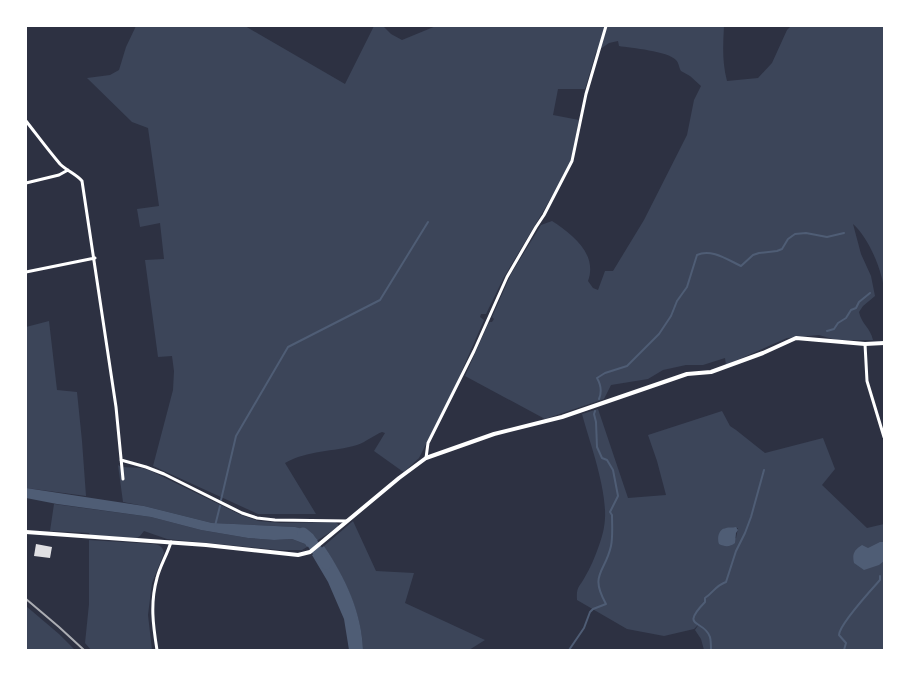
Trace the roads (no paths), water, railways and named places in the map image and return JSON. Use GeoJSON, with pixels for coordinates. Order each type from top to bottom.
{"type":"FeatureCollection","features":[{"type":"Feature","properties":{"kind":"street"},"geometry":{"type":"LineString","coordinates":[[426,458],[428,443],[474,351],[507,277],[544,215],[572,161],[586,94],[606,26]]}},
{"type":"Feature","properties":{"kind":"street"},"geometry":{"type":"LineString","coordinates":[[26,121],[60,164],[78,176],[82,181],[95,258],[116,407],[123,479]]}},
{"type":"Feature","properties":{"kind":"street"},"geometry":{"type":"LineString","coordinates":[[26,183],[59,175],[68,170]]}},
{"type":"Feature","properties":{"kind":"street"},"geometry":{"type":"LineString","coordinates":[[26,272],[95,258]]}},
{"type":"Feature","properties":{"kind":"street"},"geometry":{"type":"LineString","coordinates":[[26,532],[171,542],[298,555],[310,552],[399,478],[426,458],[494,434],[562,417],[687,374],[712,372],[764,353],[796,338],[865,344],[884,343]]}},
{"type":"Feature","properties":{"kind":"street"},"geometry":{"type":"LineString","coordinates":[[865,344],[867,380],[884,437]]}},
{"type":"Feature","properties":{"kind":"street"},"geometry":{"type":"LineString","coordinates":[[121,460],[164,474],[242,513],[257,518],[275,520],[349,521]]}},
{"type":"Feature","properties":{"kind":"street"},"geometry":{"type":"LineString","coordinates":[[156,650],[152,599],[157,576],[167,555],[171,542]]}},
{"type":"Feature","properties":{"kind":"waterway"},"geometry":{"type":"LineString","coordinates":[[221,500],[236,436],[288,347],[380,300],[428,222]]}},
{"type":"Feature","properties":{"kind":"waterway"},"geometry":{"type":"LineString","coordinates":[[599,399],[601,388],[597,378],[605,373],[627,366],[659,334],[671,316],[677,301],[687,287],[697,255],[702,253],[714,254],[741,266],[753,255],[782,249],[788,239],[795,234],[806,233],[827,237],[844,233]]}},
{"type":"Feature","properties":{"kind":"waterway"},"geometry":{"type":"LineString","coordinates":[[827,331],[834,329],[838,323],[846,318],[851,310],[856,308],[859,302],[870,293]]}},
{"type":"Feature","properties":{"kind":"waterway"},"geometry":{"type":"LineString","coordinates":[[569,650],[584,628],[590,612],[593,609],[606,604],[601,594],[599,580],[611,546],[612,515],[610,512],[618,496],[613,470],[607,460],[602,458],[597,447],[595,411]]}},
{"type":"Feature","properties":{"kind":"waterway"},"geometry":{"type":"LineString","coordinates":[[711,650],[710,637],[707,631],[696,623],[694,616],[705,602],[705,598],[719,585],[726,582],[736,551],[751,517],[764,470]]}},
{"type":"Feature","properties":{"kind":"waterway"},"geometry":{"type":"LineString","coordinates":[[215,526],[220,506]]}},
{"type":"Feature","properties":{"kind":"waterway"},"geometry":{"type":"LineString","coordinates":[[303,533],[309,538],[326,564]]}},
{"type":"Feature","properties":{"kind":"waterway"},"geometry":{"type":"LineString","coordinates":[[844,650],[846,643],[839,635],[840,630],[856,608],[880,580],[880,576]]}},
{"type":"Feature","properties":{"kind":"railway"},"geometry":{"type":"LineString","coordinates":[[26,599],[84,650]]}}]}
